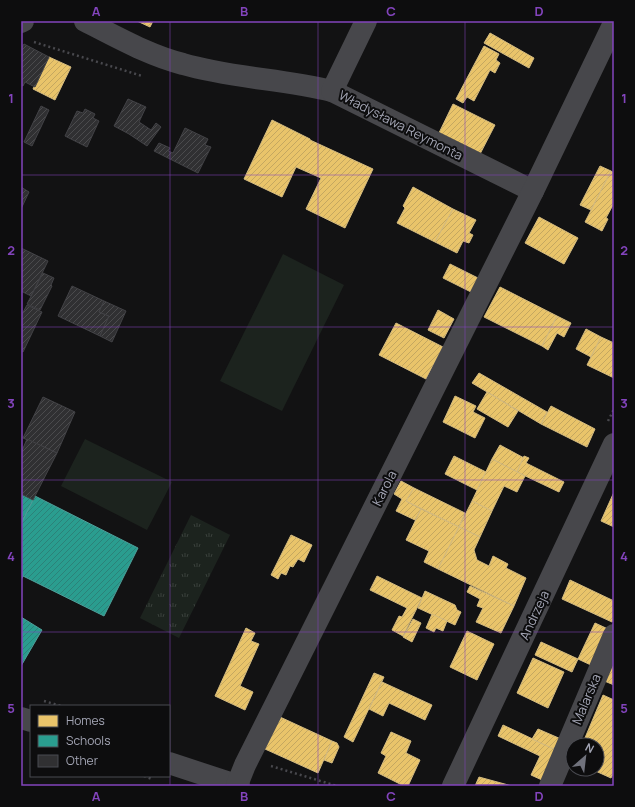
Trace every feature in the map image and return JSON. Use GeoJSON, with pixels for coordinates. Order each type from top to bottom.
{"type":"FeatureCollection","features":[{"type":"Feature","properties":{"kind":"street","name":"Władysława Reymonta"},"geometry":{"type":"LineString","coordinates":[[85,21],[146,51],[182,64],[201,69],[310,86],[332,91],[533,191]]}},
{"type":"Feature","properties":{"kind":"street"},"geometry":{"type":"LineString","coordinates":[[332,91],[366,21]]}},
{"type":"Feature","properties":{"kind":"street"},"geometry":{"type":"LineString","coordinates":[[533,191],[614,22]]}},
{"type":"Feature","properties":{"kind":"street","name":"Karola"},"geometry":{"type":"LineString","coordinates":[[228,784],[247,761],[533,191]]}},
{"type":"Feature","properties":{"kind":"street","name":"Andrzeja"},"geometry":{"type":"LineString","coordinates":[[453,786],[614,444]]}},
{"type":"Feature","properties":{"kind":"street","name":"Malarska"},"geometry":{"type":"LineString","coordinates":[[550,786],[614,634]]}},
{"type":"Feature","properties":{"kind":"street"},"geometry":{"type":"LineString","coordinates":[[170,763],[228,784]]}},
{"type":"Feature","properties":{"kind":"path"},"geometry":{"type":"LineString","coordinates":[[269,766],[337,786]]}},
{"type":"Feature","properties":{"kind":"green space"},"geometry":{"type":"Polygon","coordinates":[[[283,254],[344,285],[282,411],[220,381],[283,254]]]}},
{"type":"Feature","properties":{"kind":"green space"},"geometry":{"type":"Polygon","coordinates":[[[85,439],[172,482],[147,530],[61,486],[85,439]]]}},
{"type":"Feature","properties":{"kind":"green space"},"geometry":{"type":"Polygon","coordinates":[[[191,515],[230,535],[179,638],[140,618],[191,515]]]}},
{"type":"Feature","properties":{"kind":"building: Homes"},"geometry":{"type":"Polygon","coordinates":[[[137,21],[153,21],[150,27],[137,21]]]}},
{"type":"Feature","properties":{"kind":"building: Homes"},"geometry":{"type":"Polygon","coordinates":[[[490,33],[534,58],[529,68],[484,43],[490,33]]]}},
{"type":"Feature","properties":{"kind":"building: Homes"},"geometry":{"type":"Polygon","coordinates":[[[484,46],[499,54],[496,60],[500,63],[495,73],[490,70],[474,101],[467,97],[463,103],[456,99],[484,46]]]}},
{"type":"Feature","properties":{"kind":"building: Homes"},"geometry":{"type":"Polygon","coordinates":[[[49,57],[71,67],[55,100],[33,89],[49,57]]]}},
{"type":"Feature","properties":{"kind":"building: Homes"},"geometry":{"type":"Polygon","coordinates":[[[453,104],[495,125],[479,156],[438,135],[453,104]]]}},
{"type":"Feature","properties":{"kind":"building: Homes"},"geometry":{"type":"Polygon","coordinates":[[[272,120],[310,140],[373,169],[345,228],[306,209],[321,178],[296,167],[282,197],[244,179],[272,120]]]}},
{"type":"Feature","properties":{"kind":"building: Homes"},"geometry":{"type":"Polygon","coordinates":[[[600,166],[611,171],[591,210],[580,205],[600,166]]]}},
{"type":"Feature","properties":{"kind":"building: Homes"},"geometry":{"type":"Polygon","coordinates":[[[611,171],[614,173],[614,203],[606,218],[608,219],[602,231],[585,222],[611,171]]]}},
{"type":"Feature","properties":{"kind":"building: Homes"},"geometry":{"type":"Polygon","coordinates":[[[413,187],[453,209],[435,242],[397,223],[405,208],[403,206],[413,187]]]}},
{"type":"Feature","properties":{"kind":"building: Homes"},"geometry":{"type":"Polygon","coordinates":[[[453,209],[476,220],[469,233],[473,235],[469,243],[463,241],[457,253],[435,242],[453,209]]]}},
{"type":"Feature","properties":{"kind":"building: Homes"},"geometry":{"type":"Polygon","coordinates":[[[539,217],[578,238],[564,264],[525,243],[539,217]]]}},
{"type":"Feature","properties":{"kind":"building: Homes"},"geometry":{"type":"Polygon","coordinates":[[[450,264],[480,279],[473,293],[443,278],[450,264]]]}},
{"type":"Feature","properties":{"kind":"building: Homes"},"geometry":{"type":"Polygon","coordinates":[[[500,287],[557,316],[542,346],[484,317],[500,287]]]}},
{"type":"Feature","properties":{"kind":"building: Homes"},"geometry":{"type":"Polygon","coordinates":[[[438,310],[454,319],[444,338],[428,330],[438,310]]]}},
{"type":"Feature","properties":{"kind":"building: Homes"},"geometry":{"type":"Polygon","coordinates":[[[557,316],[571,323],[564,337],[557,333],[548,350],[542,346],[557,316]]]}},
{"type":"Feature","properties":{"kind":"building: Homes"},"geometry":{"type":"Polygon","coordinates":[[[396,323],[443,347],[426,379],[379,355],[396,323]]]}},
{"type":"Feature","properties":{"kind":"building: Homes"},"geometry":{"type":"Polygon","coordinates":[[[586,329],[601,337],[591,357],[576,349],[586,329]]]}},
{"type":"Feature","properties":{"kind":"building: Homes"},"geometry":{"type":"Polygon","coordinates":[[[601,337],[614,343],[614,378],[587,365],[601,337]]]}},
{"type":"Feature","properties":{"kind":"building: Homes"},"geometry":{"type":"Polygon","coordinates":[[[479,373],[547,412],[541,424],[472,383],[479,373]]]}},
{"type":"Feature","properties":{"kind":"building: Homes"},"geometry":{"type":"Polygon","coordinates":[[[487,392],[518,411],[508,427],[477,409],[487,392]]]}},
{"type":"Feature","properties":{"kind":"building: Homes"},"geometry":{"type":"Polygon","coordinates":[[[455,396],[476,406],[473,412],[485,418],[475,438],[443,422],[455,396]]]}},
{"type":"Feature","properties":{"kind":"building: Homes"},"geometry":{"type":"Polygon","coordinates":[[[551,406],[595,429],[587,447],[541,424],[551,406]]]}},
{"type":"Feature","properties":{"kind":"building: Homes"},"geometry":{"type":"Polygon","coordinates":[[[500,445],[524,458],[517,472],[492,459],[500,445]]]}},
{"type":"Feature","properties":{"kind":"building: Homes"},"geometry":{"type":"Polygon","coordinates":[[[454,456],[486,472],[477,490],[445,474],[454,456]]]}},
{"type":"Feature","properties":{"kind":"building: Homes"},"geometry":{"type":"Polygon","coordinates":[[[524,456],[529,458],[526,463],[564,482],[559,492],[517,472],[524,456]]]}},
{"type":"Feature","properties":{"kind":"building: Homes"},"geometry":{"type":"Polygon","coordinates":[[[492,459],[525,476],[517,492],[504,486],[492,511],[472,501],[492,459]]]}},
{"type":"Feature","properties":{"kind":"building: Homes"},"geometry":{"type":"Polygon","coordinates":[[[401,481],[414,488],[406,501],[421,509],[415,520],[396,511],[402,499],[394,494],[401,481]]]}},
{"type":"Feature","properties":{"kind":"building: Homes"},"geometry":{"type":"Polygon","coordinates":[[[414,488],[465,513],[459,527],[406,501],[414,488]]]}},
{"type":"Feature","properties":{"kind":"building: Homes"},"geometry":{"type":"Polygon","coordinates":[[[614,492],[614,527],[601,521],[614,492]]]}},
{"type":"Feature","properties":{"kind":"building: Homes"},"geometry":{"type":"Polygon","coordinates":[[[472,501],[492,511],[480,537],[459,527],[472,501]]]}},
{"type":"Feature","properties":{"kind":"building: Homes"},"geometry":{"type":"Polygon","coordinates":[[[421,509],[459,527],[438,569],[424,562],[429,551],[406,540],[421,509]]]}},
{"type":"Feature","properties":{"kind":"building: Homes"},"geometry":{"type":"Polygon","coordinates":[[[459,527],[480,537],[474,550],[477,560],[489,566],[493,556],[508,564],[506,568],[526,578],[514,606],[438,569],[459,527]]]}},
{"type":"Feature","properties":{"kind":"building: Homes"},"geometry":{"type":"Polygon","coordinates":[[[291,535],[312,545],[304,562],[298,559],[293,567],[290,566],[286,575],[281,573],[278,579],[271,575],[291,535]]]}},
{"type":"Feature","properties":{"kind":"building: Homes"},"geometry":{"type":"Polygon","coordinates":[[[377,576],[422,598],[403,636],[392,630],[399,616],[402,617],[407,608],[370,590],[377,576]]]}},
{"type":"Feature","properties":{"kind":"building: Homes"},"geometry":{"type":"Polygon","coordinates":[[[570,580],[614,601],[614,618],[612,622],[562,599],[570,580]]]}},
{"type":"Feature","properties":{"kind":"building: Homes"},"geometry":{"type":"Polygon","coordinates":[[[470,586],[514,606],[501,633],[476,622],[483,608],[477,606],[480,599],[467,592],[470,586]]]}},
{"type":"Feature","properties":{"kind":"building: Homes"},"geometry":{"type":"Polygon","coordinates":[[[425,591],[455,605],[457,610],[461,612],[455,625],[418,608],[425,591]]]}},
{"type":"Feature","properties":{"kind":"building: Homes"},"geometry":{"type":"Polygon","coordinates":[[[432,614],[447,621],[443,631],[436,628],[434,632],[426,628],[432,614]]]}},
{"type":"Feature","properties":{"kind":"building: Homes"},"geometry":{"type":"Polygon","coordinates":[[[413,619],[421,623],[412,642],[403,637],[413,619]]]}},
{"type":"Feature","properties":{"kind":"building: Homes"},"geometry":{"type":"Polygon","coordinates":[[[595,623],[608,629],[593,666],[578,659],[595,623]]]}},
{"type":"Feature","properties":{"kind":"building: Homes"},"geometry":{"type":"Polygon","coordinates":[[[246,628],[255,633],[251,641],[259,644],[240,686],[253,692],[245,710],[215,696],[246,628]]]}},
{"type":"Feature","properties":{"kind":"building: Homes"},"geometry":{"type":"Polygon","coordinates":[[[467,631],[494,644],[477,680],[450,667],[467,631]]]}},
{"type":"Feature","properties":{"kind":"building: Homes"},"geometry":{"type":"Polygon","coordinates":[[[541,642],[578,659],[572,672],[535,655],[541,642]]]}},
{"type":"Feature","properties":{"kind":"building: Homes"},"geometry":{"type":"Polygon","coordinates":[[[614,652],[614,685],[602,680],[614,652]]]}},
{"type":"Feature","properties":{"kind":"building: Homes"},"geometry":{"type":"Polygon","coordinates":[[[533,658],[564,672],[548,708],[517,693],[533,658]]]}},
{"type":"Feature","properties":{"kind":"building: Homes"},"geometry":{"type":"Polygon","coordinates":[[[374,673],[384,677],[353,742],[344,737],[374,673]]]}},
{"type":"Feature","properties":{"kind":"building: Homes"},"geometry":{"type":"Polygon","coordinates":[[[382,682],[432,705],[425,720],[389,703],[383,716],[369,709],[382,682]]]}},
{"type":"Feature","properties":{"kind":"building: Homes"},"geometry":{"type":"Polygon","coordinates":[[[603,695],[614,700],[614,772],[611,778],[605,775],[605,737],[585,737],[603,695]]]}},
{"type":"Feature","properties":{"kind":"building: Homes"},"geometry":{"type":"Polygon","coordinates":[[[280,717],[332,741],[318,773],[265,749],[280,717]]]}},
{"type":"Feature","properties":{"kind":"building: Homes"},"geometry":{"type":"Polygon","coordinates":[[[503,725],[556,750],[542,780],[531,775],[540,756],[498,736],[503,725]]]}},
{"type":"Feature","properties":{"kind":"building: Homes"},"geometry":{"type":"Polygon","coordinates":[[[538,729],[561,739],[556,750],[532,739],[538,729]]]}},
{"type":"Feature","properties":{"kind":"building: Homes"},"geometry":{"type":"Polygon","coordinates":[[[391,732],[411,741],[406,753],[420,760],[408,786],[404,786],[378,773],[386,756],[381,753],[391,732]]]}},
{"type":"Feature","properties":{"kind":"building: Homes"},"geometry":{"type":"Polygon","coordinates":[[[332,741],[337,743],[339,747],[332,763],[324,760],[332,741]]]}},
{"type":"Feature","properties":{"kind":"building: Homes"},"geometry":{"type":"Polygon","coordinates":[[[479,777],[512,786],[475,786],[479,777]]]}},
{"type":"Feature","properties":{"kind":"building: Schools"},"geometry":{"type":"Polygon","coordinates":[[[21,494],[33,500],[21,524],[21,494]]]}},
{"type":"Feature","properties":{"kind":"building: Schools"},"geometry":{"type":"Polygon","coordinates":[[[35,496],[138,548],[104,616],[23,576],[21,580],[21,524],[35,496]]]}},
{"type":"Feature","properties":{"kind":"building: Schools"},"geometry":{"type":"Polygon","coordinates":[[[21,617],[42,630],[21,666],[21,617]]]}},
{"type":"Feature","properties":{"kind":"building: Other"},"geometry":{"type":"Polygon","coordinates":[[[24,44],[49,57],[35,87],[25,82],[23,86],[21,85],[21,47],[24,44]]]}},
{"type":"Feature","properties":{"kind":"building: Other"},"geometry":{"type":"Polygon","coordinates":[[[128,99],[146,107],[139,122],[151,130],[156,123],[161,127],[147,146],[114,126],[128,99]]]}},
{"type":"Feature","properties":{"kind":"building: Other"},"geometry":{"type":"Polygon","coordinates":[[[41,106],[49,110],[32,146],[24,142],[41,106]]]}},
{"type":"Feature","properties":{"kind":"building: Other"},"geometry":{"type":"Polygon","coordinates":[[[85,109],[95,114],[93,118],[99,121],[87,147],[65,136],[77,111],[83,113],[85,109]]]}},
{"type":"Feature","properties":{"kind":"building: Other"},"geometry":{"type":"Polygon","coordinates":[[[185,128],[208,139],[205,145],[211,147],[198,173],[154,151],[159,143],[170,148],[168,151],[173,153],[185,128]]]}},
{"type":"Feature","properties":{"kind":"building: Other"},"geometry":{"type":"Polygon","coordinates":[[[21,187],[29,192],[21,209],[21,187]]]}},
{"type":"Feature","properties":{"kind":"building: Other"},"geometry":{"type":"Polygon","coordinates":[[[21,248],[48,261],[31,296],[21,291],[21,248]]]}},
{"type":"Feature","properties":{"kind":"building: Other"},"geometry":{"type":"Polygon","coordinates":[[[43,273],[54,278],[51,285],[52,286],[40,310],[27,304],[43,273]]]}},
{"type":"Feature","properties":{"kind":"building: Other"},"geometry":{"type":"Polygon","coordinates":[[[72,286],[104,301],[99,312],[109,316],[100,336],[58,316],[72,286]]]}},
{"type":"Feature","properties":{"kind":"building: Other"},"geometry":{"type":"Polygon","coordinates":[[[104,301],[126,311],[112,342],[100,336],[109,316],[99,312],[104,301]]]}},
{"type":"Feature","properties":{"kind":"building: Other"},"geometry":{"type":"Polygon","coordinates":[[[27,305],[42,312],[23,352],[21,351],[21,316],[27,305]]]}},
{"type":"Feature","properties":{"kind":"building: Other"},"geometry":{"type":"Polygon","coordinates":[[[43,397],[75,412],[57,453],[23,438],[43,397]]]}},
{"type":"Feature","properties":{"kind":"building: Other"},"geometry":{"type":"Polygon","coordinates":[[[27,439],[57,453],[33,500],[21,494],[21,453],[27,439]]]}}]}
